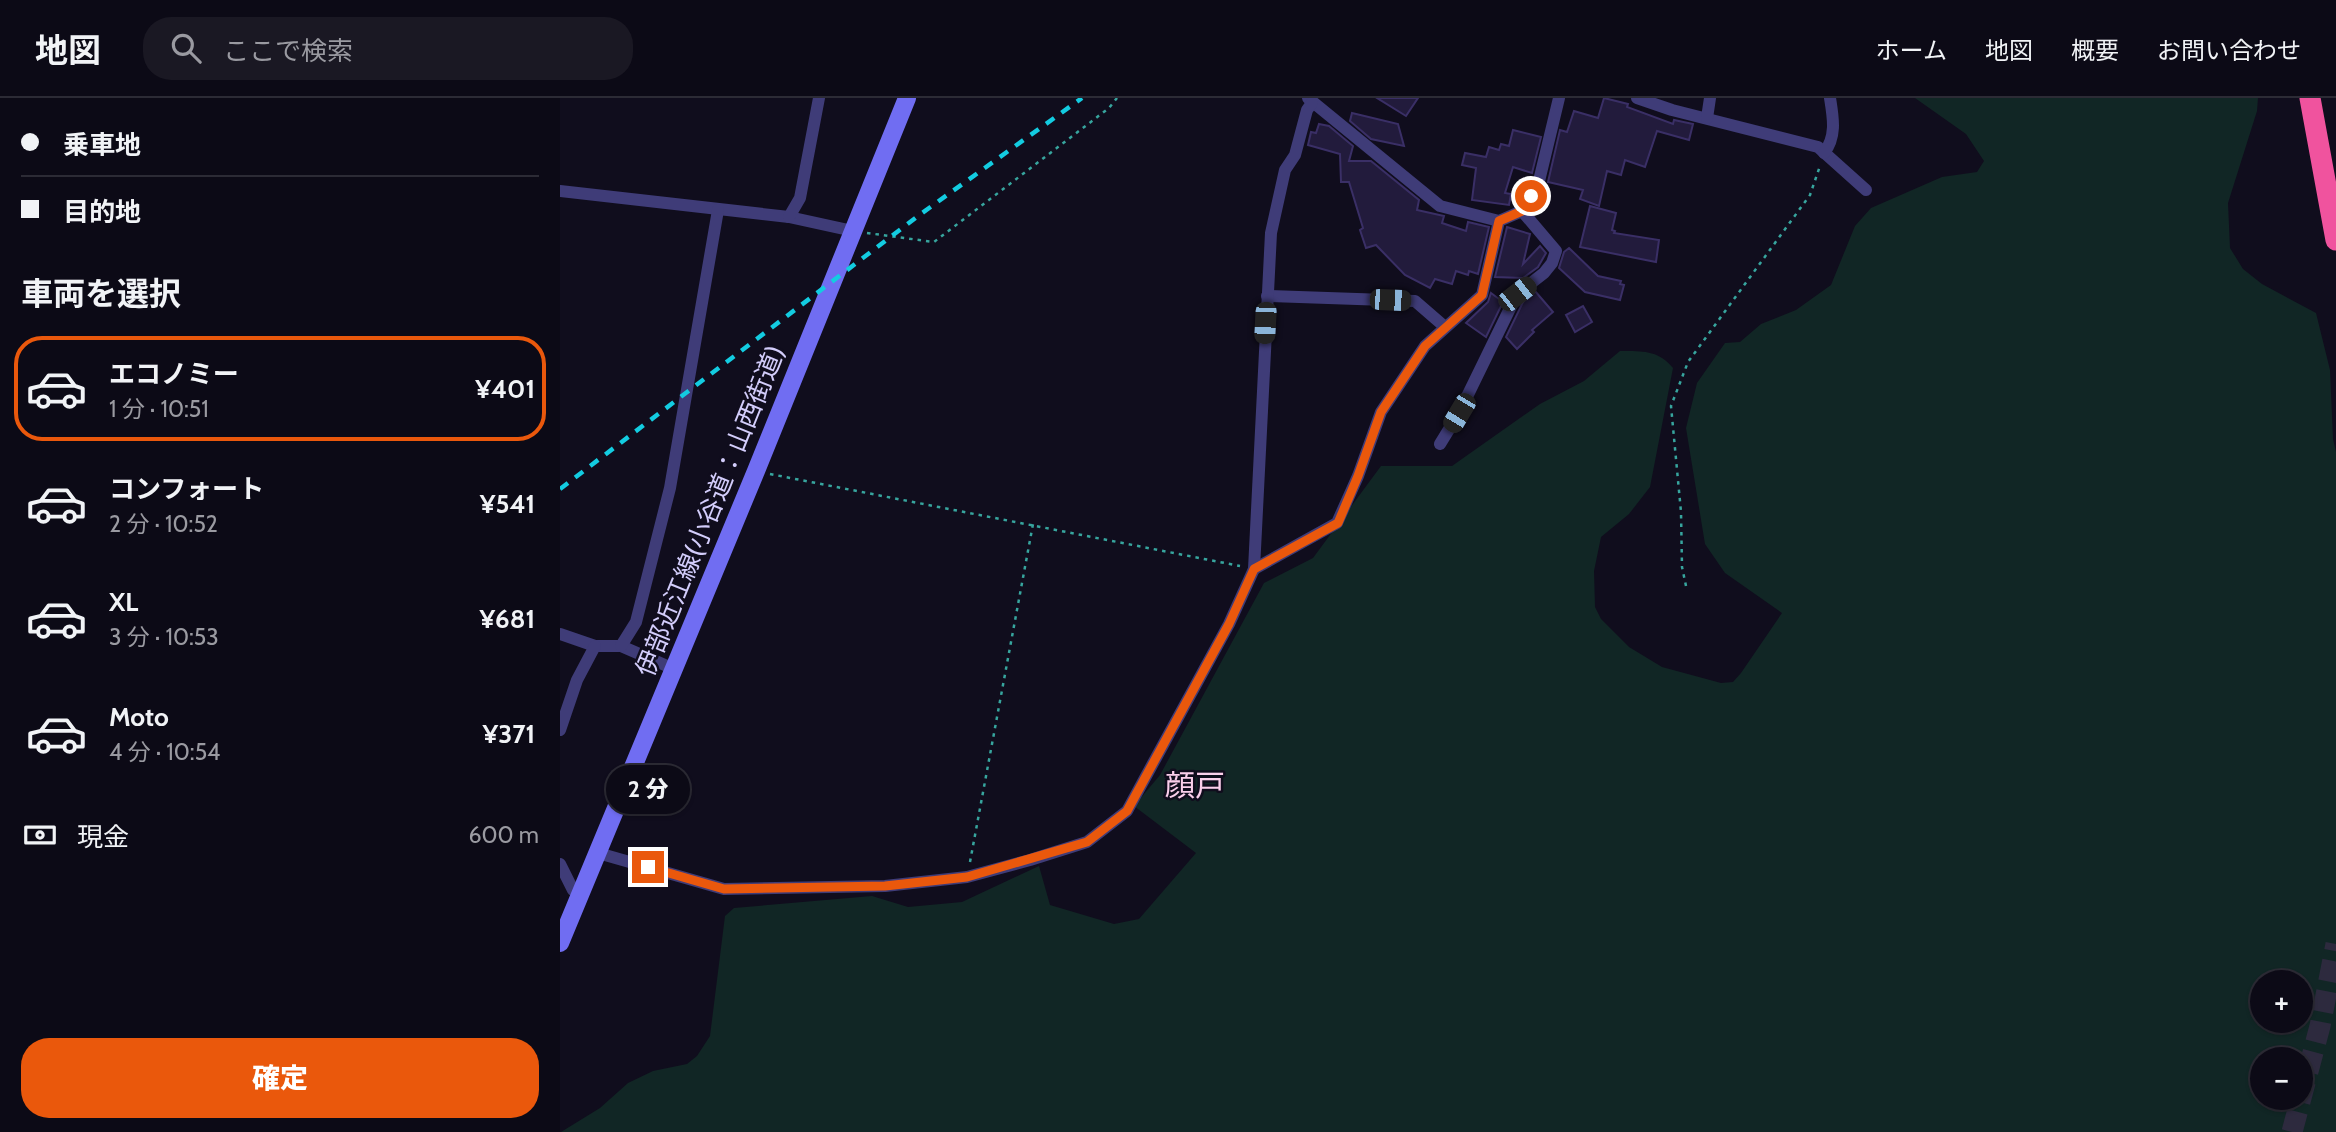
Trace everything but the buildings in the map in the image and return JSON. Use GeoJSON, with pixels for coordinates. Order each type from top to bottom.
{"type":"FeatureCollection","features":[{"type":"Feature","properties":{"kind":"highway"},"geometry":{"type":"LineString","coordinates":[[2310,98],[2336,240]]}},
{"type":"Feature","properties":{"kind":"main road","name":"伊部近江線(小谷道：山西街道)"},"geometry":{"type":"LineString","coordinates":[[560,943],[907,98]]}},
{"type":"Feature","properties":{"kind":"street"},"geometry":{"type":"LineString","coordinates":[[789,217],[800,198],[819,98]]}},
{"type":"Feature","properties":{"kind":"street"},"geometry":{"type":"LineString","coordinates":[[598,853],[724,889],[885,886],[967,877],[1087,842],[1127,811],[1229,624],[1254,569],[1271,233],[1285,170],[1295,155],[1310,101],[1440,206],[1499,221],[1522,211],[1539,181],[1559,98]]}},
{"type":"Feature","properties":{"kind":"street"},"geometry":{"type":"LineString","coordinates":[[1637,98],[1672,110],[1818,148],[1866,190]]}},
{"type":"Feature","properties":{"kind":"street"},"geometry":{"type":"LineString","coordinates":[[1707,118],[1710,98]]}},
{"type":"Feature","properties":{"kind":"street"},"geometry":{"type":"LineString","coordinates":[[1824,153],[1833,135],[1830,98]]}},
{"type":"Feature","properties":{"kind":"street"},"geometry":{"type":"LineString","coordinates":[[560,191],[789,217],[853,231]]}},
{"type":"Feature","properties":{"kind":"street"},"geometry":{"type":"LineString","coordinates":[[621,646],[635,622],[670,488],[718,209]]}},
{"type":"Feature","properties":{"kind":"street"},"geometry":{"type":"LineString","coordinates":[[1440,444],[1459,413],[1517,294],[1544,273],[1552,263],[1556,251],[1522,211]]}},
{"type":"Feature","properties":{"kind":"street"},"geometry":{"type":"LineString","coordinates":[[1254,569],[1338,523],[1381,412],[1425,346],[1482,295],[1499,221]]}},
{"type":"Feature","properties":{"kind":"street"},"geometry":{"type":"LineString","coordinates":[[1267,296],[1415,301],[1445,327]]}},
{"type":"Feature","properties":{"kind":"street"},"geometry":{"type":"LineString","coordinates":[[560,634],[595,646],[621,646],[674,668]]}},
{"type":"Feature","properties":{"kind":"street"},"geometry":{"type":"LineString","coordinates":[[560,730],[577,680],[595,646]]}},
{"type":"Feature","properties":{"kind":"street"},"geometry":{"type":"LineString","coordinates":[[560,864],[573,890],[581,893]]}},
{"type":"Feature","properties":{"kind":"path"},"geometry":{"type":"LineString","coordinates":[[853,231],[934,242],[1109,108],[1117,98]]}},
{"type":"Feature","properties":{"kind":"path"},"geometry":{"type":"LineString","coordinates":[[1686,586],[1682,567],[1681,512],[1671,406],[1688,362],[1810,195],[1824,153]]}},
{"type":"Feature","properties":{"kind":"path"},"geometry":{"type":"LineString","coordinates":[[756,471],[1254,569]]}},
{"type":"Feature","properties":{"kind":"path"},"geometry":{"type":"LineString","coordinates":[[967,877],[1033,524]]}},
{"type":"Feature","properties":{"kind":"green space"},"geometry":{"type":"Polygon","coordinates":[[[1915,98],[2258,98],[2257,111],[2228,203],[2230,248],[2243,269],[2262,284],[2316,313],[2330,370],[2336,452],[2336,1132],[561,1132],[600,1108],[628,1083],[653,1071],[687,1064],[697,1056],[710,1036],[725,916],[734,908],[872,896],[908,907],[962,902],[1039,866],[1050,905],[1114,924],[1139,919],[1196,853],[1134,806],[1160,775],[1264,583],[1313,558],[1381,466],[1452,466],[1540,404],[1584,381],[1620,351],[1656,355],[1673,368],[1650,487],[1629,514],[1601,537],[1594,571],[1595,607],[1601,619],[1629,647],[1662,667],[1721,683],[1733,682],[1782,613],[1725,573],[1705,544],[1686,428],[1697,383],[1725,343],[1740,342],[1761,324],[1796,310],[1831,285],[1855,226],[1871,208],[1942,177],[1977,172],[1984,161],[1966,134],[1915,98]]]}},
{"type":"Feature","properties":{"kind":"tunnel"},"geometry":{"type":"LineString","coordinates":[[2292,1132],[2320,1026],[2336,944]]}},
{"type":"Feature","properties":{"kind":"railway"},"geometry":{"type":"LineString","coordinates":[[560,489],[918,216],[1082,98]]}},
{"type":"Feature","properties":{"kind":"district","name":"顔戸"},"geometry":{"type":"Point","coordinates":[1195,786]}},
{"type":"Feature","properties":{"kind":"route"},"geometry":{"type":"LineString","coordinates":[[648,867],[724,889],[885,886],[967,877],[1087,842],[1127,811],[1229,624],[1254,569],[1338,523],[1381,412],[1425,346],[1482,295],[1499,221],[1522,211],[1531,196]]}}]}
